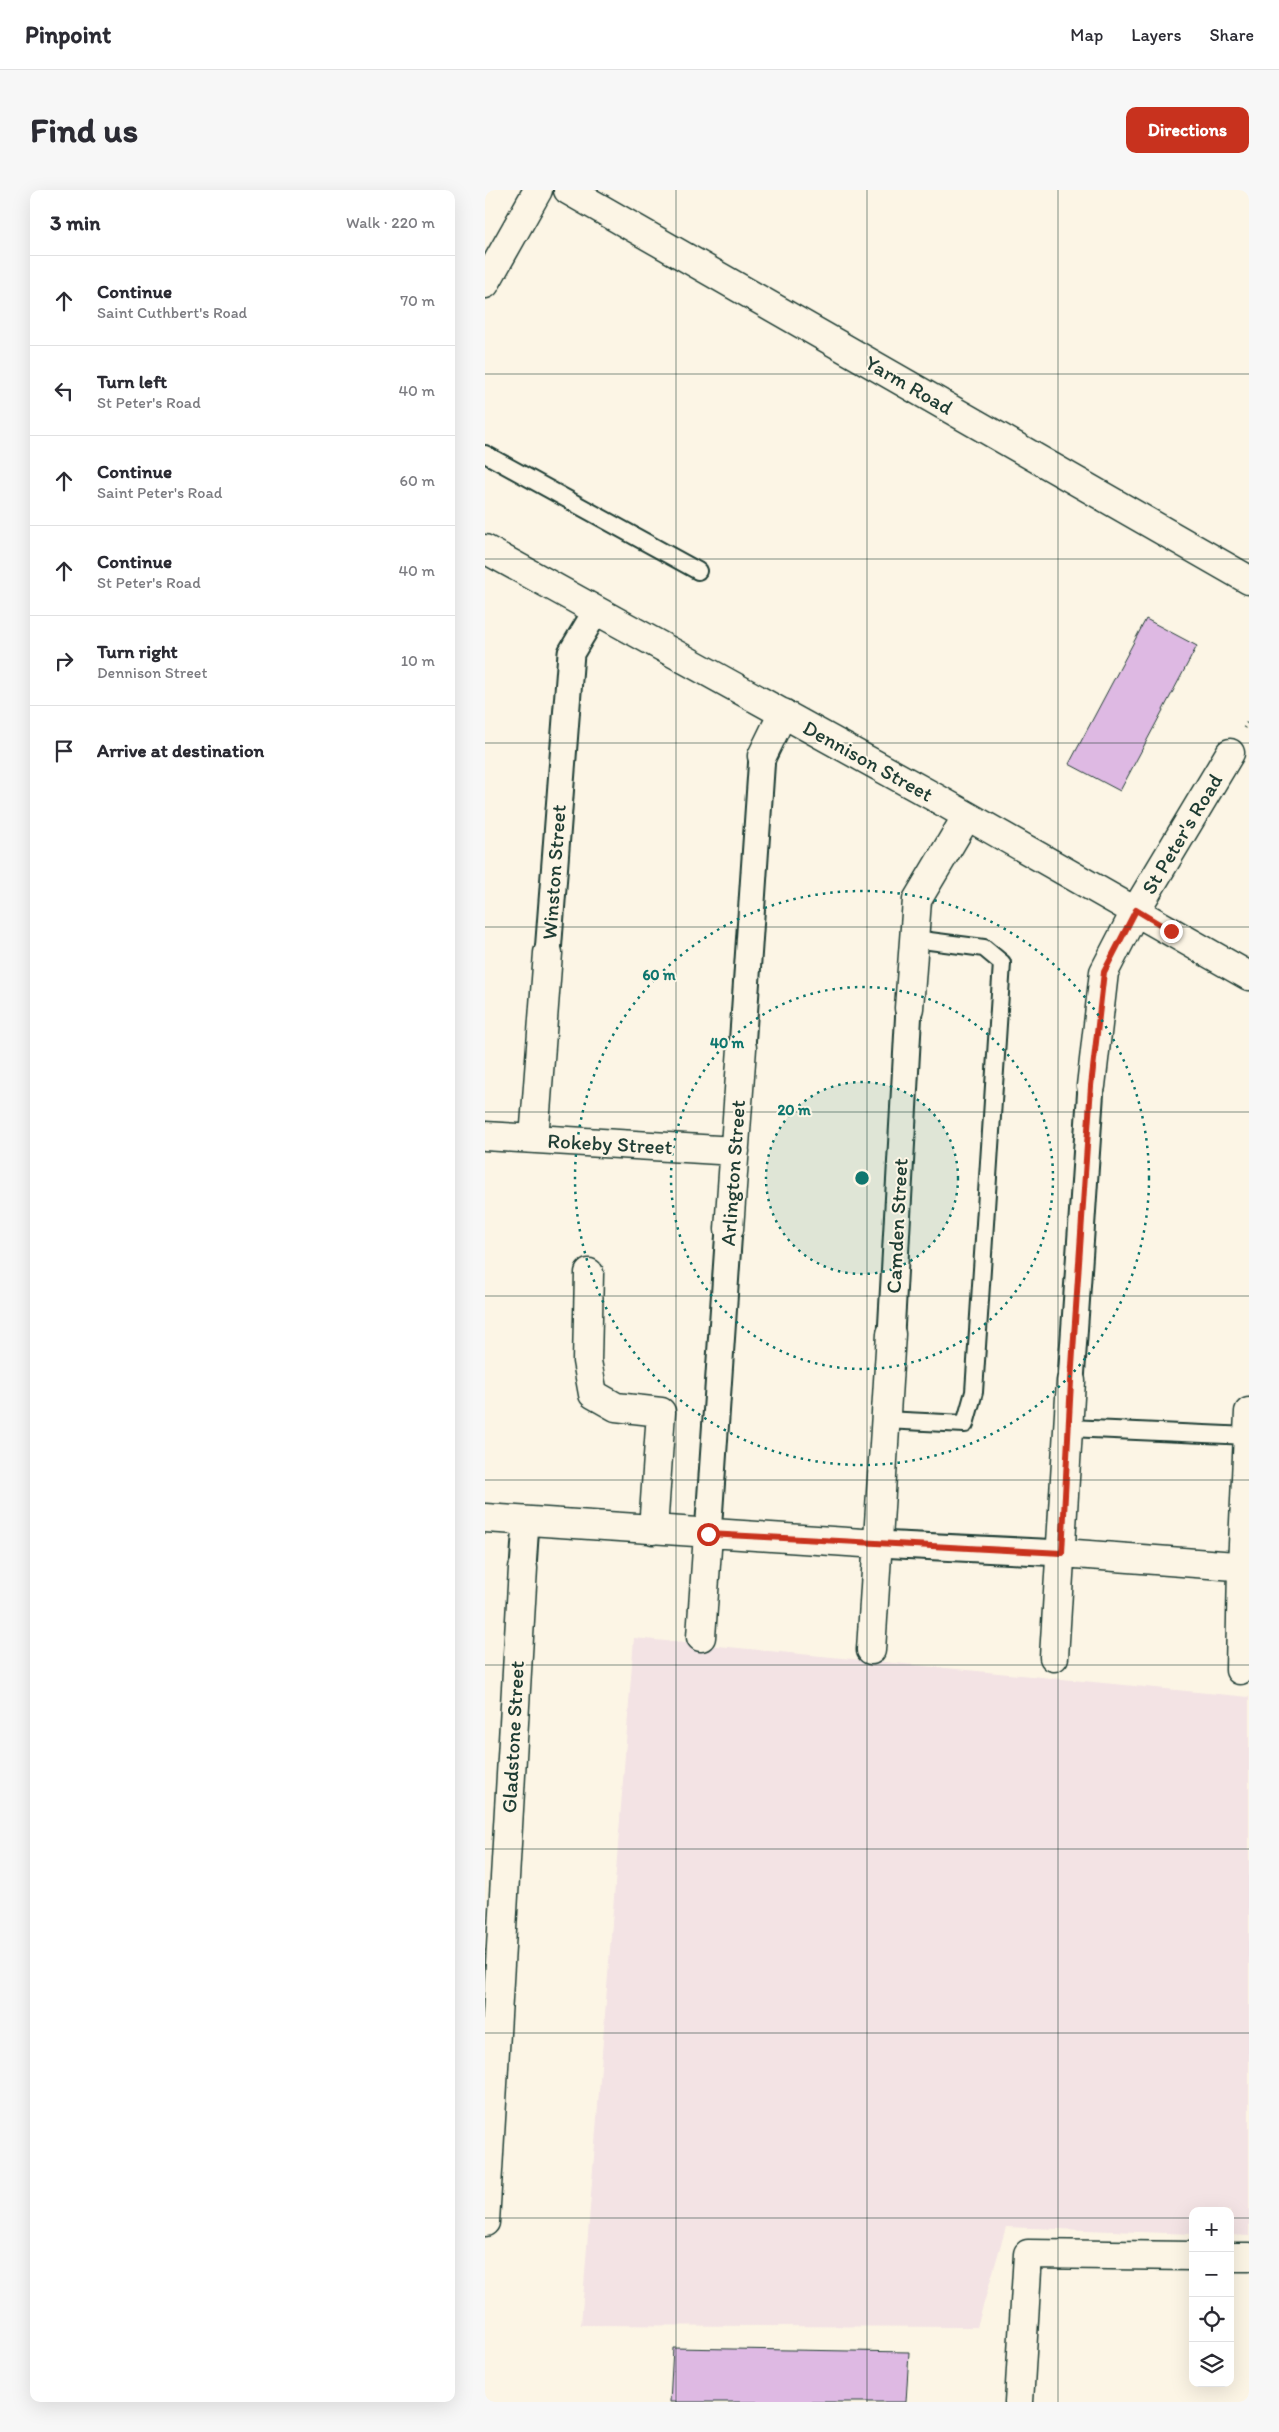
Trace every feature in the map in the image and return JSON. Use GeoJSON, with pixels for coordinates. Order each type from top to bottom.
{"type":"FeatureCollection","features":[{"type":"Feature","properties":{"kind":"street"},"geometry":{"type":"LineString","coordinates":[[485,284],[537,190]]}},
{"type":"Feature","properties":{"kind":"street","name":"Yarm Road"},"geometry":{"type":"LineString","coordinates":[[576,192],[1249,580]]}},
{"type":"Feature","properties":{"kind":"street","name":"Dennison Street"},"geometry":{"type":"LineString","coordinates":[[485,549],[1136,910],[1249,976]]}},
{"type":"Feature","properties":{"kind":"street","name":"Winston Street"},"geometry":{"type":"LineString","coordinates":[[534,1139],[571,653],[596,610]]}},
{"type":"Feature","properties":{"kind":"street","name":"Arlington Street"},"geometry":{"type":"LineString","coordinates":[[701,1637],[762,756],[783,714]]}},
{"type":"Feature","properties":{"kind":"street","name":"St Peter's Road"},"geometry":{"type":"LineString","coordinates":[[1091,1086],[1104,972],[1136,910],[1230,753]]}},
{"type":"Feature","properties":{"kind":"street","name":"Camden Street"},"geometry":{"type":"LineString","coordinates":[[871,1650],[917,900],[967,816]]}},
{"type":"Feature","properties":{"kind":"street"},"geometry":{"type":"LineString","coordinates":[[1054,1657],[1091,1086]]}},
{"type":"Feature","properties":{"kind":"street","name":"Rokeby Street"},"geometry":{"type":"LineString","coordinates":[[485,1136],[735,1152]]}},
{"type":"Feature","properties":{"kind":"street"},"geometry":{"type":"LineString","coordinates":[[589,1273],[587,1361],[593,1394],[617,1407],[661,1412],[653,1530]]}},
{"type":"Feature","properties":{"kind":"street"},"geometry":{"type":"LineString","coordinates":[[1244,1674],[1248,1428]]}},
{"type":"Feature","properties":{"kind":"street"},"geometry":{"type":"LineString","coordinates":[[485,1518],[708,1534],[1062,1553],[1245,1567]]}},
{"type":"Feature","properties":{"kind":"street","name":"Gladstone Street"},"geometry":{"type":"LineString","coordinates":[[485,2222],[526,1522]]}},
{"type":"Feature","properties":{"kind":"street"},"geometry":{"type":"LineString","coordinates":[[1019,2402],[1028,2254],[1189,2256]]}},
{"type":"Feature","properties":{"kind":"street"},"geometry":{"type":"LineString","coordinates":[[1234,2257],[1249,2257]]}},
{"type":"Feature","properties":{"kind":"lane"},"geometry":{"type":"LineString","coordinates":[[485,454],[698,571]]}},
{"type":"Feature","properties":{"kind":"lane"},"geometry":{"type":"LineString","coordinates":[[885,1420],[965,1424],[974,1392],[1002,963],[984,948],[914,940]]}},
{"type":"Feature","properties":{"kind":"lane"},"geometry":{"type":"LineString","coordinates":[[1069,1428],[1248,1428]]}},
{"type":"Feature","properties":{"kind":"shaded area"},"geometry":{"type":"Polygon","coordinates":[[[634,1638],[1249,1697],[1249,2236],[1234,2235],[1234,2207],[1189,2207],[1189,2234],[1006,2227],[977,2327],[581,2325],[634,1638]]]}},
{"type":"Feature","properties":{"kind":"building"},"geometry":{"type":"Polygon","coordinates":[[[1146,619],[1197,646],[1120,791],[1069,764],[1146,619]]]}},
{"type":"Feature","properties":{"kind":"building"},"geometry":{"type":"Polygon","coordinates":[[[673,2348],[909,2352],[906,2402],[670,2402],[673,2348]]]}},
{"type":"Feature","properties":{"kind":"route"},"geometry":{"type":"LineString","coordinates":[[708,1534],[1062,1553],[1071,1381],[1091,1086],[1104,972],[1136,910],[1171,931]]}}]}
